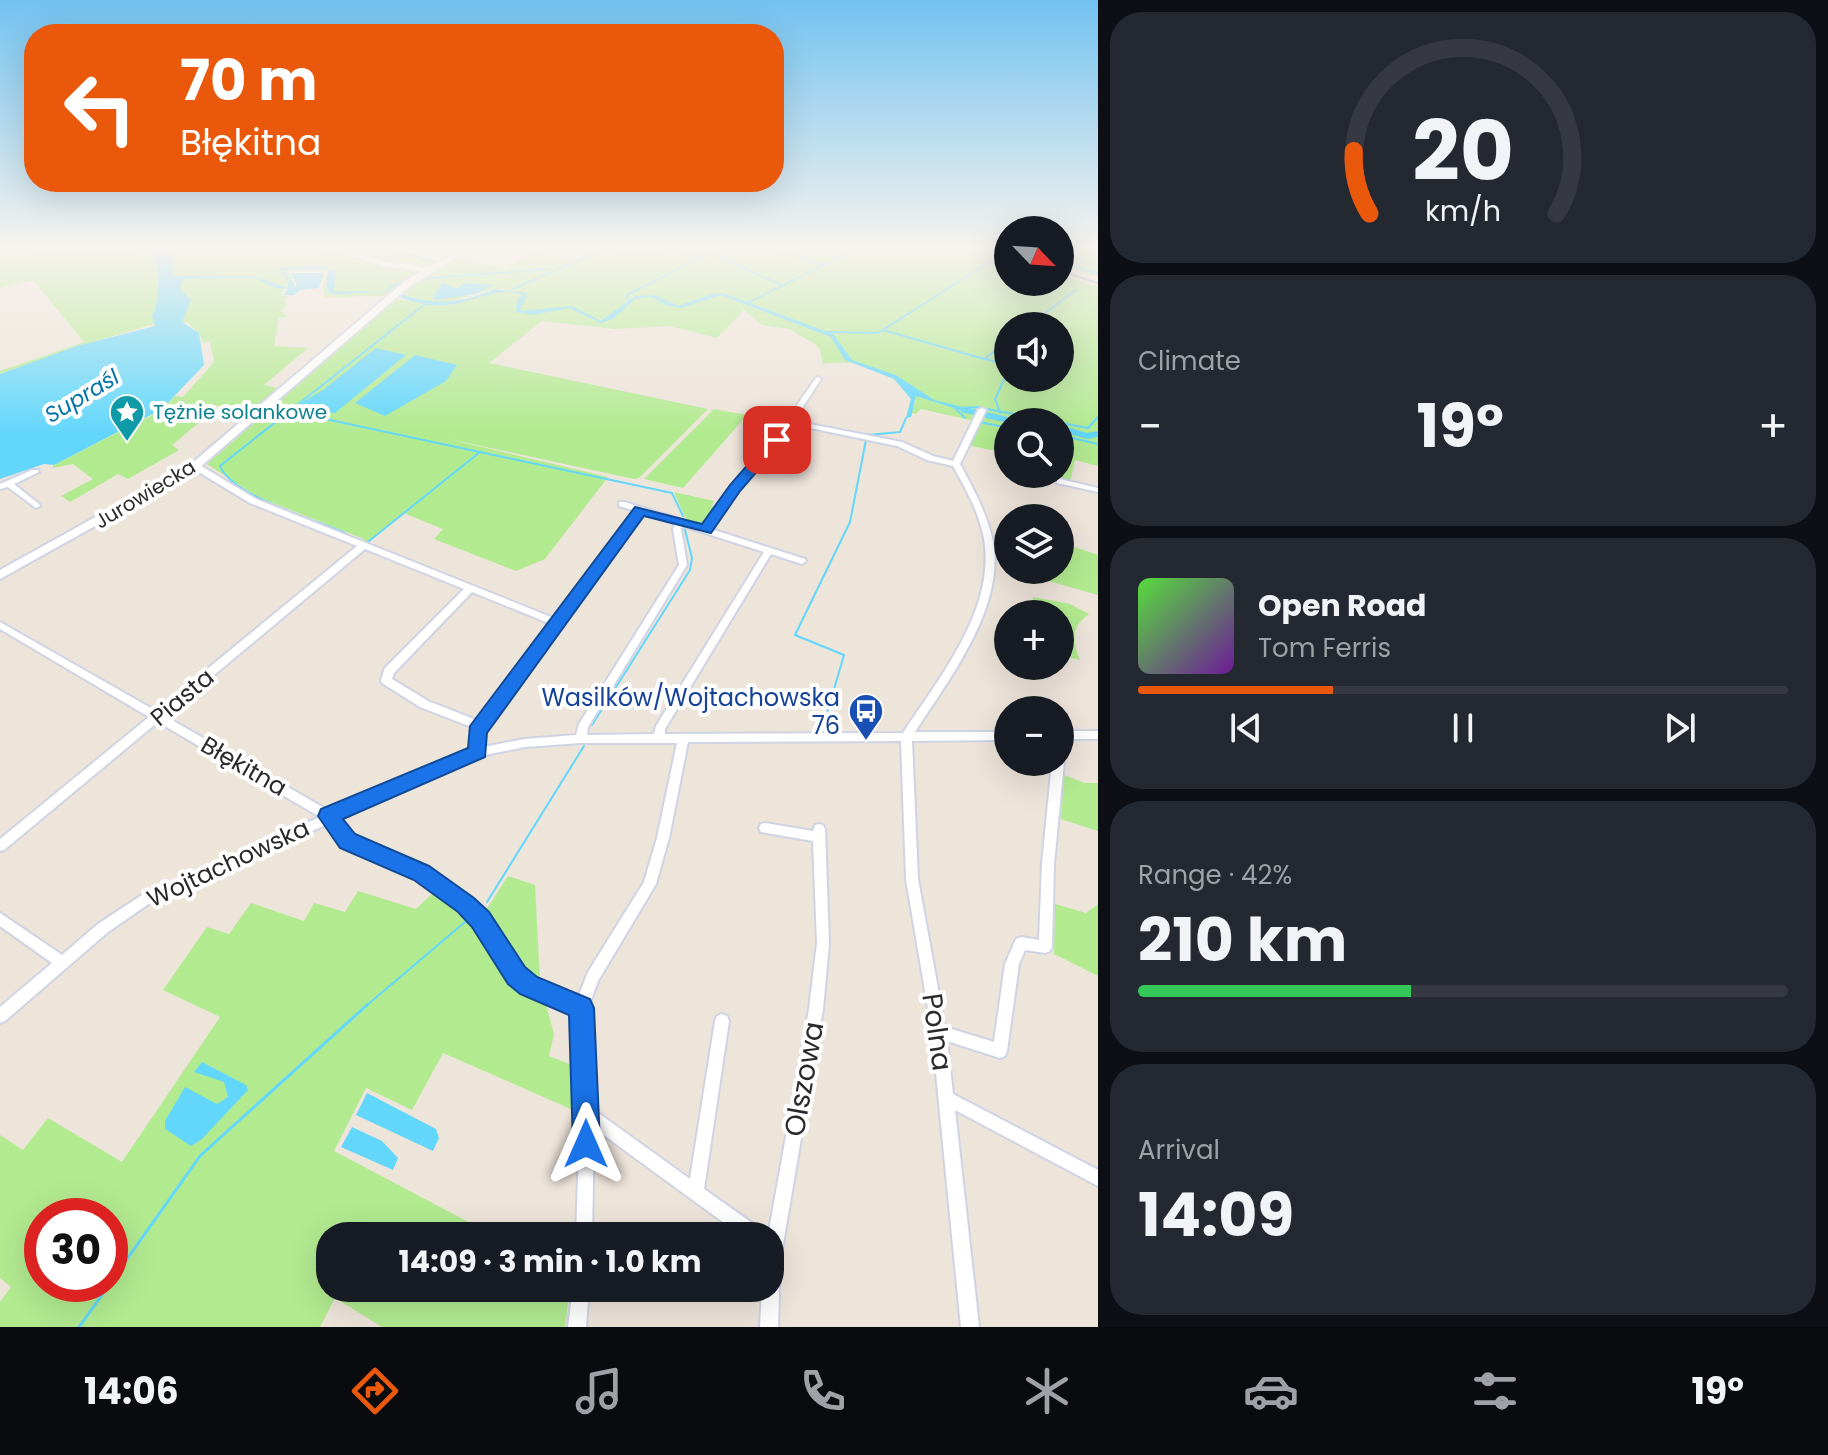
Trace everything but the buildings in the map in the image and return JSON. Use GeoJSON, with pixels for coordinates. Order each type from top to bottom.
{"type":"FeatureCollection","features":[{"type":"Feature","properties":{"kind":"street","name":"Jurowiecka"},"geometry":{"type":"LineString","coordinates":[[0,575],[195,466],[377,310]]}},
{"type":"Feature","properties":{"kind":"street"},"geometry":{"type":"LineString","coordinates":[[706,530],[735,488],[790,422],[818,379]]}},
{"type":"Feature","properties":{"kind":"street"},"geometry":{"type":"LineString","coordinates":[[906,737],[957,657],[990,587],[987,533],[956,464],[980,414]]}},
{"type":"Feature","properties":{"kind":"street"},"geometry":{"type":"LineString","coordinates":[[790,422],[899,444],[930,458],[956,464]]}},
{"type":"Feature","properties":{"kind":"street"},"geometry":{"type":"LineString","coordinates":[[195,466],[253,501],[557,623]]}},
{"type":"Feature","properties":{"kind":"street"},"geometry":{"type":"LineString","coordinates":[[4,485],[35,472]]}},
{"type":"Feature","properties":{"kind":"street"},"geometry":{"type":"LineString","coordinates":[[1074,484],[1098,490]]}},
{"type":"Feature","properties":{"kind":"street"},"geometry":{"type":"LineString","coordinates":[[4,485],[36,506]]}},
{"type":"Feature","properties":{"kind":"street"},"geometry":{"type":"LineString","coordinates":[[622,504],[802,561]]}},
{"type":"Feature","properties":{"kind":"street"},"geometry":{"type":"LineString","coordinates":[[478,752],[475,736],[481,726],[641,510]]}},
{"type":"Feature","properties":{"kind":"street"},"geometry":{"type":"LineString","coordinates":[[581,739],[583,727],[683,565],[677,529],[680,522]]}},
{"type":"Feature","properties":{"kind":"street","name":"Piasta"},"geometry":{"type":"LineString","coordinates":[[0,846],[160,717],[363,546]]}},
{"type":"Feature","properties":{"kind":"street"},"geometry":{"type":"LineString","coordinates":[[659,738],[660,729],[769,550]]}},
{"type":"Feature","properties":{"kind":"street"},"geometry":{"type":"LineString","coordinates":[[470,589],[389,671],[386,680],[424,704],[481,726]]}},
{"type":"Feature","properties":{"kind":"street","name":"Błękitna"},"geometry":{"type":"LineString","coordinates":[[0,625],[329,816],[347,841],[422,873],[481,920],[516,975],[529,986],[582,1003]]}},
{"type":"Feature","properties":{"kind":"street"},"geometry":{"type":"LineString","coordinates":[[1074,735],[1098,735]]}},
{"type":"Feature","properties":{"kind":"street","name":"Wojtachowska"},"geometry":{"type":"LineString","coordinates":[[0,1016],[61,962],[146,899],[478,752],[525,743],[581,739],[994,736]]}},
{"type":"Feature","properties":{"kind":"street","name":"Polna"},"geometry":{"type":"LineString","coordinates":[[906,737],[912,879],[939,1032],[970,1327]]}},
{"type":"Feature","properties":{"kind":"street"},"geometry":{"type":"LineString","coordinates":[[584,1222],[587,1114],[582,1003],[650,884],[684,747],[683,738]]}},
{"type":"Feature","properties":{"kind":"street"},"geometry":{"type":"LineString","coordinates":[[939,1032],[1000,1051],[1012,964],[1021,943],[1045,947],[1048,864],[1057,776]]}},
{"type":"Feature","properties":{"kind":"street","name":"Olszowa"},"geometry":{"type":"LineString","coordinates":[[765,828],[818,833],[823,943],[819,983],[777,1222]]}},
{"type":"Feature","properties":{"kind":"street"},"geometry":{"type":"LineString","coordinates":[[0,919],[61,962]]}},
{"type":"Feature","properties":{"kind":"street"},"geometry":{"type":"LineString","coordinates":[[696,1191],[722,1021]]}},
{"type":"Feature","properties":{"kind":"street"},"geometry":{"type":"LineString","coordinates":[[946,1098],[1098,1178]]}},
{"type":"Feature","properties":{"kind":"street"},"geometry":{"type":"LineString","coordinates":[[587,1114],[737,1222]]}},
{"type":"Feature","properties":{"kind":"street"},"geometry":{"type":"LineString","coordinates":[[577,1327],[580,1302]]}},
{"type":"Feature","properties":{"kind":"street","name":"Olszowa"},"geometry":{"type":"LineString","coordinates":[[769,1327],[770,1302]]}},
{"type":"Feature","properties":{"kind":"green space"},"geometry":{"type":"Polygon","coordinates":[[[58,310],[154,310],[154,324],[0,374],[0,371],[84,342],[58,310]]]}},
{"type":"Feature","properties":{"kind":"green space"},"geometry":{"type":"Polygon","coordinates":[[[179,310],[282,310],[289,317],[279,318],[274,346],[308,348],[264,385],[278,388],[250,413],[213,405],[202,414],[207,416],[172,445],[179,450],[128,479],[118,474],[70,502],[61,496],[93,479],[73,464],[52,468],[54,465],[158,412],[175,396],[183,397],[214,362],[210,341],[203,343],[199,333],[187,322],[182,323],[179,310]]]}},
{"type":"Feature","properties":{"kind":"green space"},"geometry":{"type":"Polygon","coordinates":[[[383,310],[1098,310],[1098,466],[1075,460],[1074,464],[1074,408],[994,408],[994,451],[962,444],[974,421],[921,409],[916,414],[911,413],[916,400],[886,374],[851,363],[823,364],[820,349],[815,344],[789,329],[762,325],[744,310],[717,338],[670,326],[615,329],[542,321],[489,363],[708,409],[639,478],[634,479],[444,438],[608,477],[545,559],[516,571],[434,539],[443,529],[404,513],[366,543],[364,539],[258,497],[207,464],[383,310]]]}},
{"type":"Feature","properties":{"kind":"green space"},"geometry":{"type":"Polygon","coordinates":[[[714,409],[747,415],[683,488],[644,479],[714,409]]]}},
{"type":"Feature","properties":{"kind":"green space"},"geometry":{"type":"Polygon","coordinates":[[[674,492],[714,501],[711,506],[717,508],[705,524],[686,520],[674,492]]]}},
{"type":"Feature","properties":{"kind":"green space"},"geometry":{"type":"Polygon","coordinates":[[[1074,547],[1098,555],[1098,595],[1059,584],[1074,584],[1074,547]]]}},
{"type":"Feature","properties":{"kind":"green space"},"geometry":{"type":"Polygon","coordinates":[[[1074,606],[1089,614],[1079,624],[1075,634],[1080,660],[1074,658],[1074,606]]]}},
{"type":"Feature","properties":{"kind":"green space"},"geometry":{"type":"Polygon","coordinates":[[[1064,776],[1085,783],[1098,783],[1098,831],[1061,819],[1064,776]]]}},
{"type":"Feature","properties":{"kind":"green space"},"geometry":{"type":"Polygon","coordinates":[[[508,876],[535,885],[540,982],[554,1034],[549,1056],[577,1067],[580,1113],[443,1053],[412,1110],[366,1088],[334,1151],[468,1222],[316,1222],[316,1302],[333,1302],[320,1327],[0,1327],[0,1302],[11,1287],[0,1278],[0,1135],[23,1150],[48,1118],[122,1162],[220,1017],[163,990],[207,927],[229,934],[251,903],[304,921],[314,903],[345,912],[358,891],[416,909],[433,893],[471,923],[488,907],[508,876]]]}},
{"type":"Feature","properties":{"kind":"green space"},"geometry":{"type":"Polygon","coordinates":[[[1055,904],[1086,913],[1098,904],[1098,976],[1054,954],[1055,904]]]}},
{"type":"Feature","properties":{"kind":"green space"},"geometry":{"type":"Polygon","coordinates":[[[341,1302],[568,1302],[565,1327],[382,1327],[341,1302]]]}},
{"type":"Feature","properties":{"kind":"water","name":"Supraśl"},"geometry":{"type":"Polygon","coordinates":[[[155,310],[187,310],[182,322],[199,333],[204,365],[162,409],[54,465],[44,464],[0,479],[0,374],[77,346],[155,326],[152,316],[155,310]]]}},
{"type":"Feature","properties":{"kind":"water"},"geometry":{"type":"Polygon","coordinates":[[[516,310],[559,310],[533,315],[516,310]]]}},
{"type":"Feature","properties":{"kind":"water"},"geometry":{"type":"Polygon","coordinates":[[[573,310],[601,321],[616,310],[623,310],[601,323],[573,310]]]}},
{"type":"Feature","properties":{"kind":"water"},"geometry":{"type":"Polygon","coordinates":[[[760,310],[769,310],[833,334],[852,360],[896,375],[934,400],[978,411],[976,415],[916,396],[911,417],[906,418],[911,399],[894,379],[845,360],[831,337],[760,310]]]}},
{"type":"Feature","properties":{"kind":"water"},"geometry":{"type":"Polygon","coordinates":[[[376,348],[406,355],[335,413],[288,411],[323,390],[376,348]]]}},
{"type":"Feature","properties":{"kind":"water"},"geometry":{"type":"Polygon","coordinates":[[[415,355],[457,365],[446,381],[385,416],[355,403],[415,355]]]}},
{"type":"Feature","properties":{"kind":"water"},"geometry":{"type":"Polygon","coordinates":[[[202,1062],[246,1085],[248,1090],[202,1139],[191,1146],[165,1129],[165,1121],[185,1087],[217,1104],[228,1097],[224,1082],[194,1072],[202,1062]]]}},
{"type":"Feature","properties":{"kind":"water"},"geometry":{"type":"Polygon","coordinates":[[[367,1093],[436,1129],[439,1138],[433,1151],[356,1115],[367,1093]]]}},
{"type":"Feature","properties":{"kind":"water"},"geometry":{"type":"Polygon","coordinates":[[[352,1127],[382,1141],[398,1158],[393,1170],[341,1147],[352,1127]]]}},
{"type":"Feature","properties":{"kind":"waterway"},"geometry":{"type":"LineString","coordinates":[[289,411],[418,310]]}},
{"type":"Feature","properties":{"kind":"waterway"},"geometry":{"type":"LineString","coordinates":[[827,332],[878,333],[914,310]]}},
{"type":"Feature","properties":{"kind":"waterway"},"geometry":{"type":"LineString","coordinates":[[883,330],[984,359],[994,352]]}},
{"type":"Feature","properties":{"kind":"waterway"},"geometry":{"type":"LineString","coordinates":[[986,359],[994,361]]}},
{"type":"Feature","properties":{"kind":"waterway"},"geometry":{"type":"LineString","coordinates":[[998,392],[995,399],[998,408]]}},
{"type":"Feature","properties":{"kind":"waterway"},"geometry":{"type":"LineString","coordinates":[[965,418],[955,408],[979,407]]}},
{"type":"Feature","properties":{"kind":"waterway"},"geometry":{"type":"LineString","coordinates":[[987,409],[994,410]]}},
{"type":"Feature","properties":{"kind":"waterway"},"geometry":{"type":"LineString","coordinates":[[965,410],[994,417]]}},
{"type":"Feature","properties":{"kind":"waterway"},"geometry":{"type":"LineString","coordinates":[[289,411],[480,452]]}},
{"type":"Feature","properties":{"kind":"waterway"},"geometry":{"type":"LineString","coordinates":[[289,411],[220,466],[228,477],[257,497],[345,533]]}},
{"type":"Feature","properties":{"kind":"waterway"},"geometry":{"type":"LineString","coordinates":[[1074,425],[1088,428],[1098,417]]}},
{"type":"Feature","properties":{"kind":"waterway"},"geometry":{"type":"LineString","coordinates":[[868,435],[900,432],[906,418]]}},
{"type":"Feature","properties":{"kind":"waterway"},"geometry":{"type":"LineString","coordinates":[[980,422],[994,425]]}},
{"type":"Feature","properties":{"kind":"waterway"},"geometry":{"type":"LineString","coordinates":[[1074,432],[1087,436],[1098,434]]}},
{"type":"Feature","properties":{"kind":"waterway"},"geometry":{"type":"LineString","coordinates":[[1074,438],[1098,444]]}},
{"type":"Feature","properties":{"kind":"waterway"},"geometry":{"type":"LineString","coordinates":[[825,720],[844,655],[795,635],[850,522],[866,440]]}},
{"type":"Feature","properties":{"kind":"waterway"},"geometry":{"type":"LineString","coordinates":[[369,541],[480,452]]}},
{"type":"Feature","properties":{"kind":"waterway"},"geometry":{"type":"LineString","coordinates":[[480,452],[672,493],[683,516]]}},
{"type":"Feature","properties":{"kind":"waterway"},"geometry":{"type":"LineString","coordinates":[[592,725],[690,570],[692,558],[685,530]]}},
{"type":"Feature","properties":{"kind":"waterway"},"geometry":{"type":"LineString","coordinates":[[487,902],[584,746]]}},
{"type":"Feature","properties":{"kind":"waterway"},"geometry":{"type":"LineString","coordinates":[[366,1006],[472,916]]}},
{"type":"Feature","properties":{"kind":"waterway"},"geometry":{"type":"LineString","coordinates":[[128,1258],[200,1156],[368,1004]]}},
{"type":"Feature","properties":{"kind":"waterway"},"geometry":{"type":"LineString","coordinates":[[79,1327],[97,1302]]}},
{"type":"Feature","properties":{"kind":"place","name":"Tężnie solankowe"},"geometry":{"type":"Point","coordinates":[127,443]}},
{"type":"Feature","properties":{"kind":"place","name":"Wasilków/Wojtachowska 76"},"geometry":{"type":"Point","coordinates":[866,742]}},
{"type":"Feature","properties":{"kind":"route"},"geometry":{"type":"LineString","coordinates":[[586,1144],[581,1008],[529,986],[508,964],[477,914],[422,873],[347,841],[329,816],[478,752],[477,732],[641,510],[706,530],[735,488],[777,440]]}}]}
